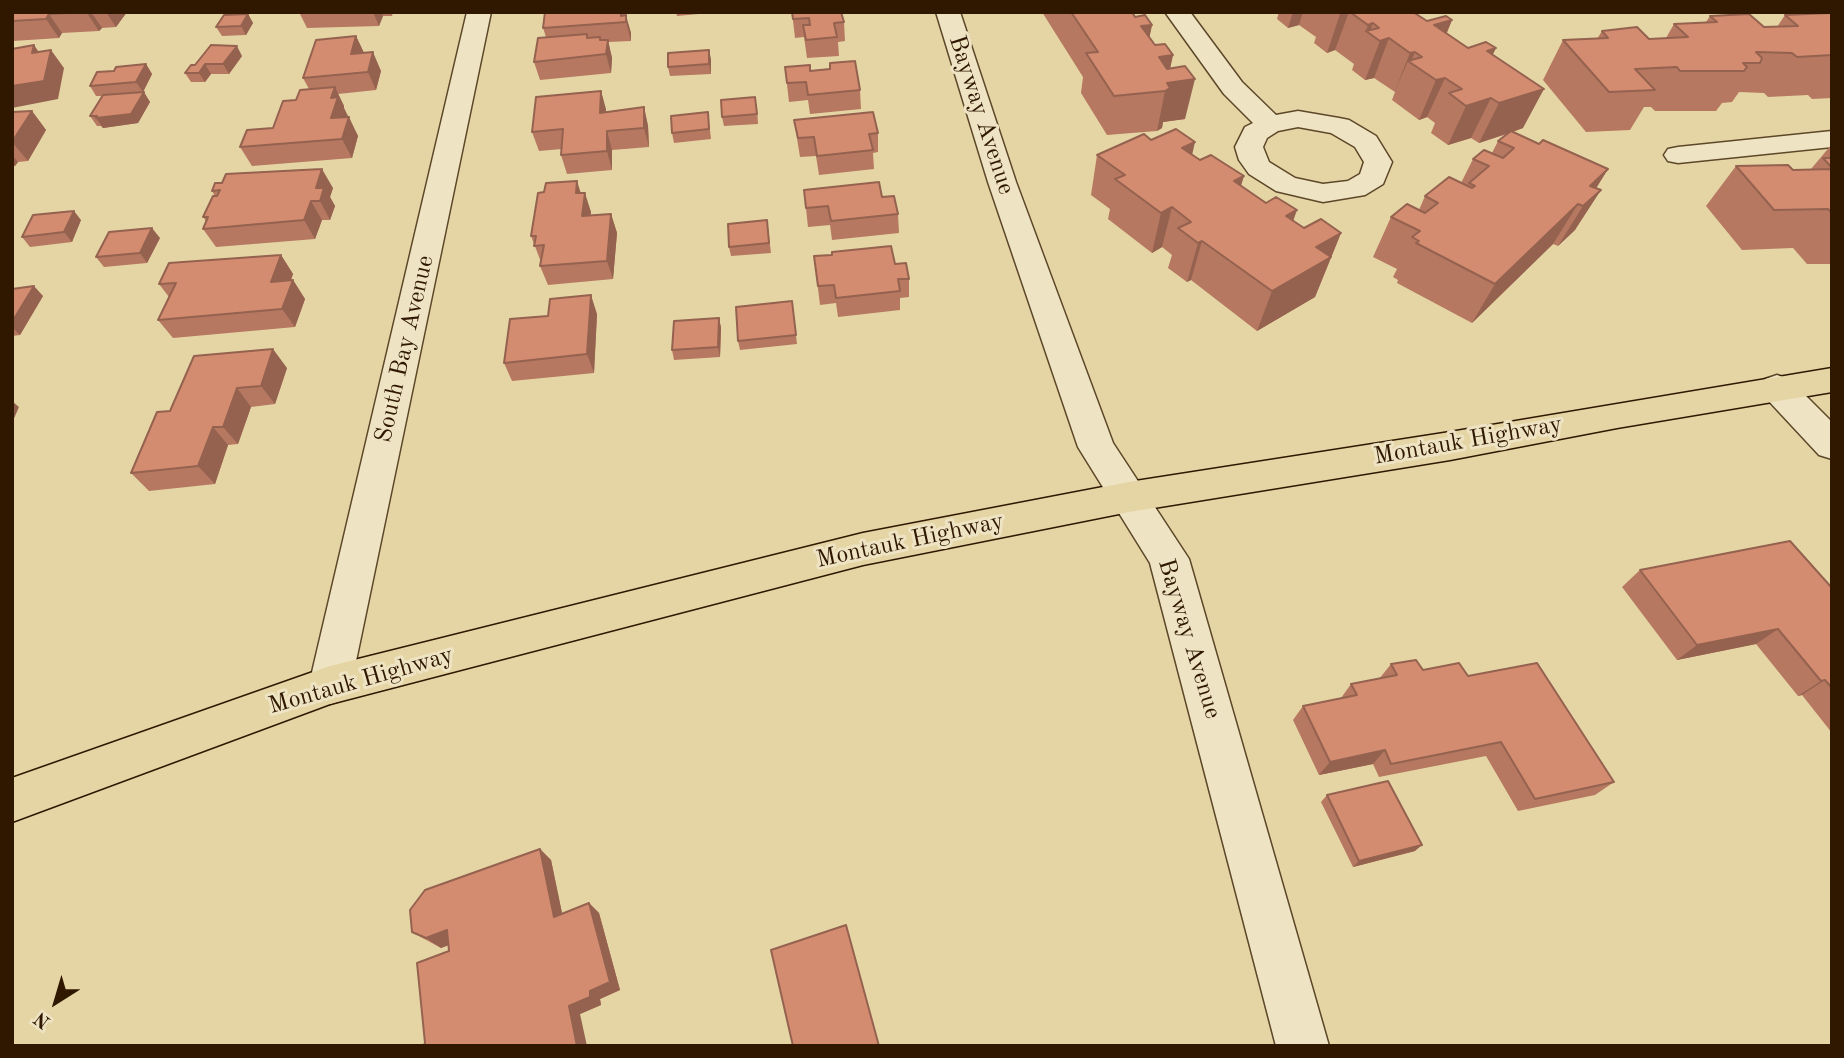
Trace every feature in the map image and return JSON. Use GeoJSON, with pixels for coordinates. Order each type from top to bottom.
{"type":"FeatureCollection","features":[{"type":"Feature","properties":{"kind":"main road","name":"Montauk Highway"},"geometry":{"type":"LineString","coordinates":[[12,800],[330,685],[863,549],[1129,497],[1437,448],[1832,380]]}},
{"type":"Feature","properties":{"kind":"street","name":"South Bay Avenue"},"geometry":{"type":"LineString","coordinates":[[330,685],[480,12]]}},
{"type":"Feature","properties":{"kind":"street","name":"Bayway Avenue"},"geometry":{"type":"LineString","coordinates":[[948,12],[1002,181],[1096,447],[1169,559],[1303,1046]]}},
{"type":"Feature","properties":{"kind":"street"},"geometry":{"type":"LineString","coordinates":[[1177,12],[1233,88],[1270,124]]}},
{"type":"Feature","properties":{"kind":"street"},"geometry":{"type":"LineString","coordinates":[[1678,155],[1832,139]]}},
{"type":"Feature","properties":{"kind":"street"},"geometry":{"type":"LineString","coordinates":[[1777,388],[1832,445]]}},
{"type":"Feature","properties":{"kind":"building"},"geometry":{"type":"Polygon","coordinates":[[[13,12],[87,12],[49,14],[46,19],[12,21],[13,12]]]}},
{"type":"Feature","properties":{"kind":"building"},"geometry":{"type":"Polygon","coordinates":[[[545,12],[621,12],[621,16],[626,15],[626,22],[543,28],[545,12]]]}},
{"type":"Feature","properties":{"kind":"building"},"geometry":{"type":"Polygon","coordinates":[[[792,12],[841,12],[844,22],[834,23],[837,37],[806,40],[803,25],[810,25],[809,18],[793,19],[792,12]]]}},
{"type":"Feature","properties":{"kind":"building"},"geometry":{"type":"Polygon","coordinates":[[[1071,12],[1132,12],[1135,17],[1145,15],[1152,25],[1141,26],[1155,45],[1165,44],[1173,55],[1159,57],[1167,69],[1185,66],[1195,79],[1167,83],[1170,88],[1165,91],[1114,96],[1086,53],[1098,52],[1071,12]]]}},
{"type":"Feature","properties":{"kind":"building"},"geometry":{"type":"Polygon","coordinates":[[[1350,12],[1413,12],[1427,21],[1446,16],[1452,20],[1434,25],[1468,48],[1486,42],[1496,48],[1487,51],[1544,89],[1499,103],[1491,98],[1466,106],[1449,93],[1462,89],[1445,78],[1436,80],[1408,61],[1422,57],[1415,52],[1410,53],[1389,38],[1380,41],[1366,31],[1379,28],[1373,23],[1368,25],[1350,12]]]}},
{"type":"Feature","properties":{"kind":"building"},"geometry":{"type":"Polygon","coordinates":[[[1832,12],[1832,55],[1797,57],[1792,53],[1756,52],[1762,58],[1760,63],[1743,63],[1747,67],[1744,71],[1680,71],[1677,67],[1635,69],[1655,90],[1609,92],[1563,40],[1608,38],[1602,31],[1637,27],[1649,39],[1688,37],[1674,24],[1717,22],[1710,16],[1749,14],[1764,27],[1798,26],[1785,15],[1832,12]]]}},
{"type":"Feature","properties":{"kind":"building"},"geometry":{"type":"Polygon","coordinates":[[[248,14],[241,26],[216,27],[224,15],[248,14]]]}},
{"type":"Feature","properties":{"kind":"building"},"geometry":{"type":"Polygon","coordinates":[[[587,34],[587,38],[600,37],[600,40],[608,40],[606,54],[534,62],[538,38],[587,34]]]}},
{"type":"Feature","properties":{"kind":"building"},"geometry":{"type":"Polygon","coordinates":[[[356,36],[351,54],[373,52],[368,72],[303,78],[316,40],[356,36]]]}},
{"type":"Feature","properties":{"kind":"building"},"geometry":{"type":"Polygon","coordinates":[[[34,45],[32,53],[51,50],[44,81],[12,86],[12,49],[34,45]]]}},
{"type":"Feature","properties":{"kind":"building"},"geometry":{"type":"Polygon","coordinates":[[[211,45],[237,46],[223,64],[205,64],[199,73],[185,73],[191,65],[195,65],[211,45]]]}},
{"type":"Feature","properties":{"kind":"building"},"geometry":{"type":"Polygon","coordinates":[[[709,50],[709,64],[668,67],[668,53],[709,50]]]}},
{"type":"Feature","properties":{"kind":"building"},"geometry":{"type":"Polygon","coordinates":[[[855,61],[860,90],[808,95],[806,82],[787,83],[785,67],[810,65],[810,71],[830,69],[830,63],[855,61]]]}},
{"type":"Feature","properties":{"kind":"building"},"geometry":{"type":"Polygon","coordinates":[[[146,64],[136,82],[90,86],[97,72],[146,64]]]}},
{"type":"Feature","properties":{"kind":"building"},"geometry":{"type":"Polygon","coordinates":[[[335,87],[331,98],[338,97],[331,118],[349,117],[342,139],[240,147],[247,130],[273,128],[283,101],[296,100],[300,90],[335,87]]]}},
{"type":"Feature","properties":{"kind":"building"},"geometry":{"type":"Polygon","coordinates":[[[601,91],[600,113],[644,107],[644,128],[607,131],[607,151],[561,155],[563,129],[532,132],[536,97],[601,91]]]}},
{"type":"Feature","properties":{"kind":"building"},"geometry":{"type":"Polygon","coordinates":[[[144,92],[131,114],[96,118],[97,116],[90,116],[103,95],[144,92]]]}},
{"type":"Feature","properties":{"kind":"building"},"geometry":{"type":"Polygon","coordinates":[[[755,97],[757,114],[722,117],[721,100],[755,97]]]}},
{"type":"Feature","properties":{"kind":"building"},"geometry":{"type":"Polygon","coordinates":[[[32,111],[12,142],[12,112],[32,111]]]}},
{"type":"Feature","properties":{"kind":"building"},"geometry":{"type":"Polygon","coordinates":[[[708,112],[709,129],[672,133],[671,116],[708,112]]]}},
{"type":"Feature","properties":{"kind":"building"},"geometry":{"type":"Polygon","coordinates":[[[873,112],[878,133],[869,134],[873,150],[817,156],[814,137],[798,138],[794,120],[873,112]]]}},
{"type":"Feature","properties":{"kind":"building"},"geometry":{"type":"Polygon","coordinates":[[[1176,129],[1195,142],[1182,148],[1200,160],[1211,155],[1244,176],[1234,181],[1266,203],[1276,197],[1297,210],[1286,216],[1304,228],[1321,219],[1341,233],[1316,247],[1331,257],[1272,291],[1202,241],[1198,243],[1178,228],[1191,222],[1172,207],[1161,213],[1115,179],[1125,175],[1097,155],[1144,134],[1151,140],[1176,129]]]}},
{"type":"Feature","properties":{"kind":"building"},"geometry":{"type":"Polygon","coordinates":[[[1511,131],[1539,144],[1543,140],[1608,169],[1590,186],[1601,190],[1583,206],[1578,204],[1495,284],[1416,243],[1419,241],[1412,237],[1420,231],[1391,217],[1407,204],[1425,213],[1438,203],[1425,196],[1449,177],[1472,188],[1475,186],[1469,183],[1489,166],[1473,159],[1484,150],[1503,158],[1514,148],[1498,141],[1511,131]]]}},
{"type":"Feature","properties":{"kind":"building"},"geometry":{"type":"Polygon","coordinates":[[[1823,158],[1832,158],[1832,168],[1823,158]]]}},
{"type":"Feature","properties":{"kind":"building"},"geometry":{"type":"Polygon","coordinates":[[[1788,165],[1793,170],[1832,169],[1832,213],[1828,209],[1774,210],[1736,166],[1788,165]]]}},
{"type":"Feature","properties":{"kind":"building"},"geometry":{"type":"Polygon","coordinates":[[[322,169],[316,188],[324,188],[320,201],[311,201],[304,220],[203,229],[208,217],[203,217],[213,196],[217,196],[220,190],[212,191],[215,183],[222,183],[226,174],[322,169]]]}},
{"type":"Feature","properties":{"kind":"building"},"geometry":{"type":"Polygon","coordinates":[[[577,181],[576,193],[585,193],[582,216],[611,214],[607,261],[540,266],[544,245],[534,246],[536,236],[531,236],[538,193],[544,192],[546,183],[577,181]]]}},
{"type":"Feature","properties":{"kind":"building"},"geometry":{"type":"Polygon","coordinates":[[[879,182],[882,197],[894,196],[898,214],[831,221],[828,206],[806,208],[804,190],[879,182]]]}},
{"type":"Feature","properties":{"kind":"building"},"geometry":{"type":"Polygon","coordinates":[[[74,211],[64,232],[22,237],[33,215],[74,211]]]}},
{"type":"Feature","properties":{"kind":"building"},"geometry":{"type":"Polygon","coordinates":[[[767,220],[769,243],[729,247],[728,224],[767,220]]]}},
{"type":"Feature","properties":{"kind":"building"},"geometry":{"type":"Polygon","coordinates":[[[152,228],[140,253],[96,257],[109,232],[152,228]]]}},
{"type":"Feature","properties":{"kind":"building"},"geometry":{"type":"Polygon","coordinates":[[[891,246],[895,264],[906,263],[909,279],[898,279],[900,291],[836,298],[834,285],[818,286],[814,256],[891,246]]]}},
{"type":"Feature","properties":{"kind":"building"},"geometry":{"type":"Polygon","coordinates":[[[281,255],[271,282],[293,280],[282,309],[158,320],[176,283],[159,284],[169,263],[281,255]]]}},
{"type":"Feature","properties":{"kind":"building"},"geometry":{"type":"Polygon","coordinates":[[[34,286],[12,322],[12,289],[34,286]]]}},
{"type":"Feature","properties":{"kind":"building"},"geometry":{"type":"Polygon","coordinates":[[[591,295],[587,354],[504,363],[510,319],[548,316],[550,299],[591,295]]]}},
{"type":"Feature","properties":{"kind":"building"},"geometry":{"type":"Polygon","coordinates":[[[792,301],[796,335],[738,341],[736,307],[792,301]]]}},
{"type":"Feature","properties":{"kind":"building"},"geometry":{"type":"Polygon","coordinates":[[[719,318],[718,347],[672,350],[674,321],[719,318]]]}},
{"type":"Feature","properties":{"kind":"building"},"geometry":{"type":"Polygon","coordinates":[[[273,349],[261,386],[237,388],[223,427],[213,427],[198,466],[131,473],[157,412],[170,411],[194,356],[273,349]]]}},
{"type":"Feature","properties":{"kind":"building"},"geometry":{"type":"Polygon","coordinates":[[[1790,541],[1832,588],[1832,688],[1825,680],[1821,681],[1778,629],[1697,645],[1640,570],[1790,541]]]}},
{"type":"Feature","properties":{"kind":"building"},"geometry":{"type":"Polygon","coordinates":[[[1416,660],[1423,670],[1459,663],[1468,676],[1537,663],[1614,782],[1535,799],[1501,742],[1391,764],[1385,750],[1330,762],[1303,706],[1357,695],[1351,684],[1397,675],[1391,664],[1416,660]]]}},
{"type":"Feature","properties":{"kind":"building"},"geometry":{"type":"Polygon","coordinates":[[[1388,781],[1422,845],[1359,861],[1327,795],[1388,781]]]}},
{"type":"Feature","properties":{"kind":"building"},"geometry":{"type":"Polygon","coordinates":[[[540,849],[554,917],[589,903],[610,982],[590,991],[590,997],[569,1006],[577,1046],[423,1046],[425,1043],[417,963],[449,951],[447,930],[426,938],[412,932],[410,910],[425,890],[540,849]]]}},
{"type":"Feature","properties":{"kind":"building"},"geometry":{"type":"Polygon","coordinates":[[[846,925],[879,1046],[793,1046],[771,950],[846,925]]]}}]}
